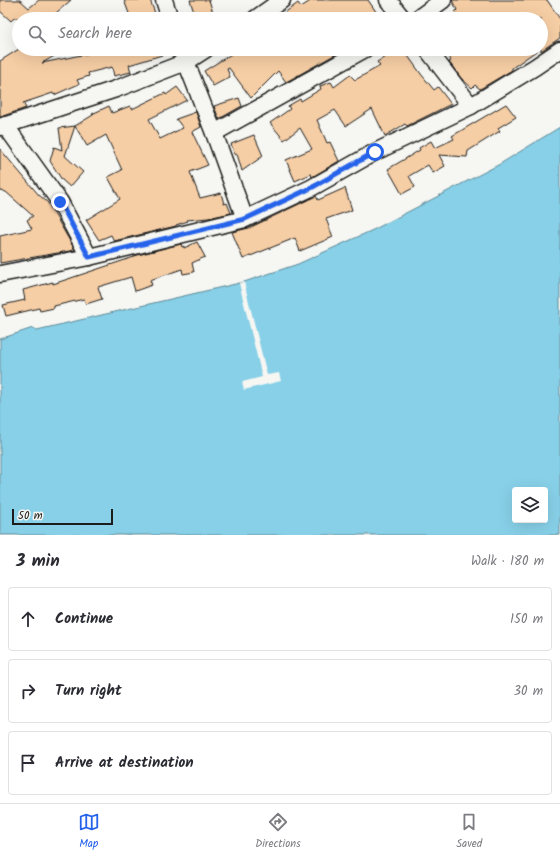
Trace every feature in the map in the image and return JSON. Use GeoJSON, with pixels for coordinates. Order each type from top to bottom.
{"type":"FeatureCollection","features":[{"type":"Feature","properties":{"kind":"street"},"geometry":{"type":"LineString","coordinates":[[164,0],[168,12]]}},
{"type":"Feature","properties":{"kind":"street"},"geometry":{"type":"LineString","coordinates":[[265,12],[282,0]]}},
{"type":"Feature","properties":{"kind":"street"},"geometry":{"type":"LineString","coordinates":[[388,0],[398,12]]}},
{"type":"Feature","properties":{"kind":"street"},"geometry":{"type":"LineString","coordinates":[[426,12],[443,0]]}},
{"type":"Feature","properties":{"kind":"street"},"geometry":{"type":"LineString","coordinates":[[0,274],[89,257],[245,219],[311,188],[375,152],[471,106],[560,50]]}},
{"type":"Feature","properties":{"kind":"street"},"geometry":{"type":"LineString","coordinates":[[89,257],[60,202],[3,126],[116,88],[182,56]]}},
{"type":"Feature","properties":{"kind":"street"},"geometry":{"type":"LineString","coordinates":[[184,56],[245,219]]}},
{"type":"Feature","properties":{"kind":"street"},"geometry":{"type":"LineString","coordinates":[[214,133],[352,56]]}},
{"type":"Feature","properties":{"kind":"street"},"geometry":{"type":"LineString","coordinates":[[432,56],[471,106]]}},
{"type":"Feature","properties":{"kind":"water"},"geometry":{"type":"Polygon","coordinates":[[[560,127],[560,535],[0,535],[0,339],[33,328],[37,330],[244,282],[298,264],[375,229],[500,164],[560,127]]]}},
{"type":"Feature","properties":{"kind":"pier"},"geometry":{"type":"Polygon","coordinates":[[[244,282],[267,375],[279,373],[281,381],[244,390],[242,382],[262,377],[239,283],[244,282]]]}},
{"type":"Feature","properties":{"kind":"building"},"geometry":{"type":"Polygon","coordinates":[[[0,0],[20,0],[29,8],[39,0],[71,0],[57,12],[12,12],[11,21],[0,11],[0,0]]]}},
{"type":"Feature","properties":{"kind":"building"},"geometry":{"type":"Polygon","coordinates":[[[124,0],[150,0],[155,12],[128,12],[124,0]]]}},
{"type":"Feature","properties":{"kind":"building"},"geometry":{"type":"Polygon","coordinates":[[[190,0],[209,0],[213,12],[194,12],[190,0]]]}},
{"type":"Feature","properties":{"kind":"building"},"geometry":{"type":"Polygon","coordinates":[[[312,0],[368,0],[376,12],[286,12],[298,3],[301,7],[312,0]]]}},
{"type":"Feature","properties":{"kind":"building"},"geometry":{"type":"Polygon","coordinates":[[[452,0],[547,0],[560,19],[560,38],[548,46],[548,12],[455,12],[457,10],[452,0]]]}},
{"type":"Feature","properties":{"kind":"building"},"geometry":{"type":"Polygon","coordinates":[[[12,53],[12,56],[54,56],[42,63],[76,56],[159,56],[129,65],[131,72],[114,76],[112,67],[88,73],[89,76],[77,80],[79,84],[54,95],[53,93],[23,103],[26,108],[0,117],[0,61],[12,53]]]}},
{"type":"Feature","properties":{"kind":"building"},"geometry":{"type":"Polygon","coordinates":[[[228,56],[332,56],[286,82],[278,71],[251,98],[229,68],[227,69],[230,77],[213,86],[204,71],[228,56]]]}},
{"type":"Feature","properties":{"kind":"building"},"geometry":{"type":"Polygon","coordinates":[[[387,56],[408,56],[434,90],[438,87],[451,104],[407,126],[405,124],[385,136],[372,109],[346,126],[335,110],[317,120],[327,143],[330,142],[339,161],[312,177],[311,174],[295,181],[286,160],[312,149],[300,128],[284,140],[270,123],[290,109],[288,106],[300,99],[301,101],[321,89],[320,86],[331,82],[334,87],[350,75],[355,80],[380,66],[377,62],[387,56]]]}},
{"type":"Feature","properties":{"kind":"building"},"geometry":{"type":"Polygon","coordinates":[[[448,56],[529,56],[512,68],[512,70],[480,89],[475,85],[472,88],[461,78],[449,62],[451,61],[448,56]]]}},
{"type":"Feature","properties":{"kind":"building"},"geometry":{"type":"Polygon","coordinates":[[[177,87],[187,100],[149,119],[160,139],[183,128],[176,119],[196,112],[201,127],[192,132],[208,165],[190,172],[200,198],[221,193],[224,204],[227,203],[231,213],[208,218],[187,220],[188,221],[176,226],[114,241],[111,235],[99,240],[86,220],[120,199],[108,177],[122,170],[106,135],[87,146],[75,126],[93,115],[92,114],[109,106],[112,113],[130,106],[132,109],[165,93],[166,95],[177,87]]]}},
{"type":"Feature","properties":{"kind":"building"},"geometry":{"type":"Polygon","coordinates":[[[239,98],[242,106],[219,119],[214,106],[239,98]]]}},
{"type":"Feature","properties":{"kind":"building"},"geometry":{"type":"Polygon","coordinates":[[[506,104],[516,117],[498,128],[500,131],[468,151],[467,157],[439,155],[445,166],[433,173],[428,165],[409,176],[415,187],[402,194],[388,169],[420,150],[419,148],[431,141],[435,148],[454,139],[452,136],[506,104]]]}},
{"type":"Feature","properties":{"kind":"building"},"geometry":{"type":"Polygon","coordinates":[[[75,126],[65,156],[83,172],[70,187],[62,180],[50,161],[54,147],[62,150],[59,128],[75,126]]]}},
{"type":"Feature","properties":{"kind":"building"},"geometry":{"type":"Polygon","coordinates":[[[254,135],[263,156],[242,171],[237,154],[235,155],[231,144],[254,135]]]}},
{"type":"Feature","properties":{"kind":"building"},"geometry":{"type":"Polygon","coordinates":[[[0,149],[38,194],[48,203],[75,250],[0,263],[0,236],[32,229],[27,220],[33,216],[6,192],[0,190],[0,149]]]}},
{"type":"Feature","properties":{"kind":"building"},"geometry":{"type":"Polygon","coordinates":[[[345,188],[352,210],[326,219],[333,237],[300,251],[295,238],[243,259],[232,232],[249,228],[316,196],[318,200],[345,188]]]}},
{"type":"Feature","properties":{"kind":"building"},"geometry":{"type":"Polygon","coordinates":[[[197,242],[205,257],[192,263],[194,272],[183,274],[182,269],[150,280],[152,285],[135,291],[131,277],[98,287],[102,299],[86,304],[84,299],[54,306],[54,308],[40,311],[39,308],[6,316],[3,305],[25,300],[23,290],[53,282],[53,284],[134,256],[181,244],[184,248],[197,242]]]}},
{"type":"Feature","properties":{"kind":"route"},"geometry":{"type":"LineString","coordinates":[[60,202],[89,257],[245,219],[311,188],[375,152]]}}]}
